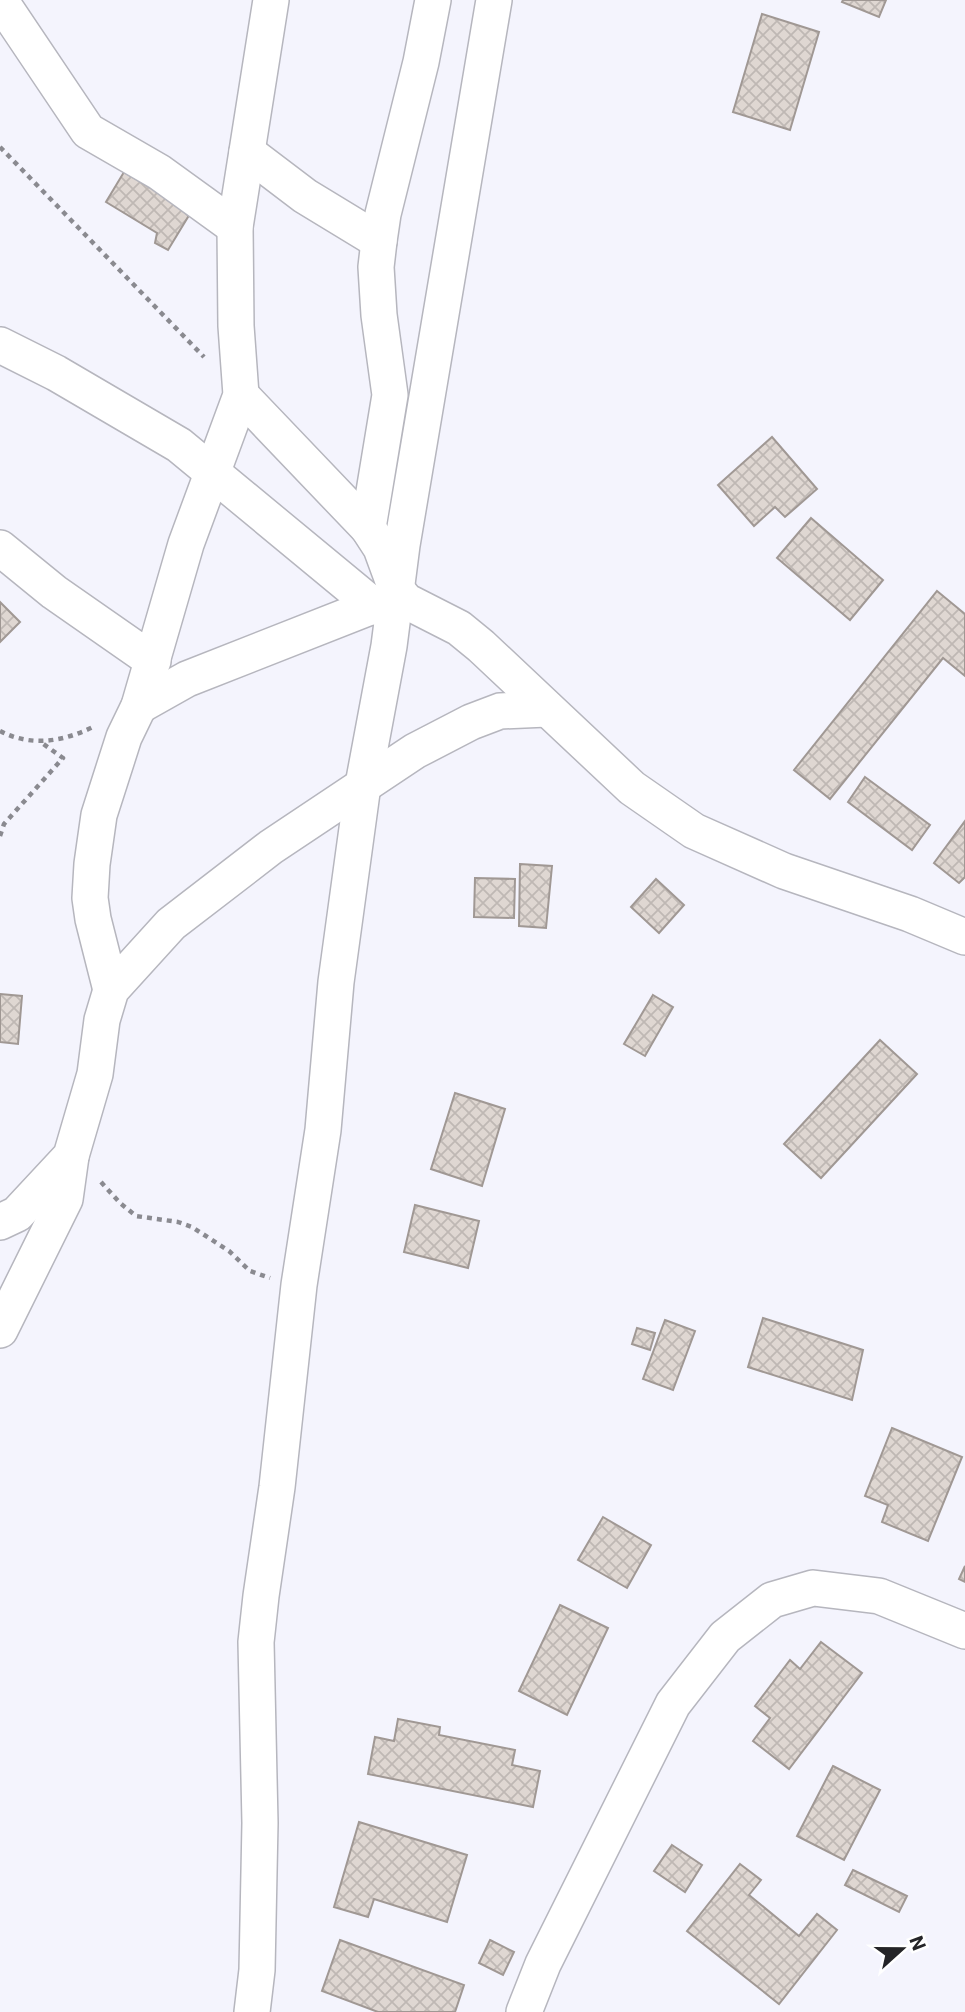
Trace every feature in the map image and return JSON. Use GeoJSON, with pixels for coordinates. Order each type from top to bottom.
{"type":"FeatureCollection","features":[{"type":"Feature","properties":{"kind":"street"},"geometry":{"type":"LineString","coordinates":[[0,0],[88,131],[159,172],[235,227]]}},
{"type":"Feature","properties":{"kind":"street"},"geometry":{"type":"LineString","coordinates":[[111,990],[90,898],[99,815],[110,775],[139,706],[186,544],[242,395],[236,326],[235,227],[271,0]]}},
{"type":"Feature","properties":{"kind":"street"},"geometry":{"type":"LineString","coordinates":[[368,528],[390,395],[379,315],[376,267],[379,241],[433,0]]}},
{"type":"Feature","properties":{"kind":"street"},"geometry":{"type":"LineString","coordinates":[[389,598],[494,0]]}},
{"type":"Feature","properties":{"kind":"street"},"geometry":{"type":"LineString","coordinates":[[247,152],[305,196],[379,241]]}},
{"type":"Feature","properties":{"kind":"street"},"geometry":{"type":"LineString","coordinates":[[0,345],[56,373],[179,445],[389,598],[406,601],[459,628],[632,788],[694,831],[783,871],[910,914],[965,937]]}},
{"type":"Feature","properties":{"kind":"street"},"geometry":{"type":"LineString","coordinates":[[242,395],[368,528],[381,548],[389,598],[390,646],[363,785],[336,982],[323,1130],[299,1285],[256,1642],[260,1824],[257,1970],[251,2012]]}},
{"type":"Feature","properties":{"kind":"street"},"geometry":{"type":"LineString","coordinates":[[0,548],[54,592],[153,661]]}},
{"type":"Feature","properties":{"kind":"street"},"geometry":{"type":"LineString","coordinates":[[139,706],[187,678],[389,598]]}},
{"type":"Feature","properties":{"kind":"street"},"geometry":{"type":"LineString","coordinates":[[0,1330],[65,1199],[71,1156],[95,1074],[102,1020],[111,990],[172,924],[271,847],[415,751],[471,722],[500,711],[547,709]]}},
{"type":"Feature","properties":{"kind":"street"},"geometry":{"type":"LineString","coordinates":[[0,1222],[17,1214],[71,1156]]}},
{"type":"Feature","properties":{"kind":"street"},"geometry":{"type":"LineString","coordinates":[[524,2012],[543,1964],[673,1704],[725,1637],[772,1600],[813,1588],[879,1596],[965,1631]]}},
{"type":"Feature","properties":{"kind":"path"},"geometry":{"type":"LineString","coordinates":[[0,147],[242,395]]}},
{"type":"Feature","properties":{"kind":"path"},"geometry":{"type":"LineString","coordinates":[[41,743],[65,739],[139,706]]}},
{"type":"Feature","properties":{"kind":"path"},"geometry":{"type":"LineString","coordinates":[[0,731],[41,743],[63,758],[4,824],[0,836]]}},
{"type":"Feature","properties":{"kind":"path"},"geometry":{"type":"LineString","coordinates":[[71,1156],[136,1216],[178,1222],[192,1227],[229,1251],[250,1271],[262,1277],[299,1285]]}},
{"type":"Feature","properties":{"kind":"building"},"geometry":{"type":"Polygon","coordinates":[[[886,0],[879,17],[842,2],[886,0]]]}},
{"type":"Feature","properties":{"kind":"building"},"geometry":{"type":"Polygon","coordinates":[[[762,14],[819,32],[790,130],[733,112],[762,14]]]}},
{"type":"Feature","properties":{"kind":"building"},"geometry":{"type":"Polygon","coordinates":[[[124,172],[191,212],[168,250],[155,243],[157,233],[106,202],[124,172]]]}},
{"type":"Feature","properties":{"kind":"building"},"geometry":{"type":"Polygon","coordinates":[[[772,437],[817,489],[785,517],[775,507],[754,526],[718,485],[772,437]]]}},
{"type":"Feature","properties":{"kind":"building"},"geometry":{"type":"Polygon","coordinates":[[[811,518],[883,580],[850,620],[777,558],[811,518]]]}},
{"type":"Feature","properties":{"kind":"building"},"geometry":{"type":"Polygon","coordinates":[[[937,591],[965,614],[965,676],[943,658],[830,799],[794,770],[937,591]]]}},
{"type":"Feature","properties":{"kind":"building"},"geometry":{"type":"Polygon","coordinates":[[[0,602],[20,622],[0,642],[0,602]]]}},
{"type":"Feature","properties":{"kind":"building"},"geometry":{"type":"Polygon","coordinates":[[[865,777],[930,825],[912,850],[848,802],[865,777]]]}},
{"type":"Feature","properties":{"kind":"building"},"geometry":{"type":"Polygon","coordinates":[[[965,821],[965,877],[959,883],[934,863],[965,821]]]}},
{"type":"Feature","properties":{"kind":"building"},"geometry":{"type":"Polygon","coordinates":[[[520,864],[552,866],[546,928],[519,926],[520,864]]]}},
{"type":"Feature","properties":{"kind":"building"},"geometry":{"type":"Polygon","coordinates":[[[475,878],[515,879],[514,918],[474,917],[475,878]]]}},
{"type":"Feature","properties":{"kind":"building"},"geometry":{"type":"Polygon","coordinates":[[[656,879],[684,905],[659,933],[631,907],[656,879]]]}},
{"type":"Feature","properties":{"kind":"building"},"geometry":{"type":"Polygon","coordinates":[[[0,994],[22,996],[18,1044],[0,1042],[0,994]]]}},
{"type":"Feature","properties":{"kind":"building"},"geometry":{"type":"Polygon","coordinates":[[[653,995],[673,1007],[645,1056],[624,1044],[653,995]]]}},
{"type":"Feature","properties":{"kind":"building"},"geometry":{"type":"Polygon","coordinates":[[[880,1040],[917,1074],[821,1178],[784,1144],[880,1040]]]}},
{"type":"Feature","properties":{"kind":"building"},"geometry":{"type":"Polygon","coordinates":[[[455,1093],[505,1109],[482,1186],[431,1169],[455,1093]]]}},
{"type":"Feature","properties":{"kind":"building"},"geometry":{"type":"Polygon","coordinates":[[[415,1205],[479,1221],[468,1268],[404,1252],[415,1205]]]}},
{"type":"Feature","properties":{"kind":"building"},"geometry":{"type":"Polygon","coordinates":[[[763,1318],[863,1350],[852,1400],[748,1367],[763,1318]]]}},
{"type":"Feature","properties":{"kind":"building"},"geometry":{"type":"Polygon","coordinates":[[[665,1320],[695,1331],[673,1390],[643,1379],[665,1320]]]}},
{"type":"Feature","properties":{"kind":"building"},"geometry":{"type":"Polygon","coordinates":[[[637,1328],[655,1333],[650,1350],[632,1344],[637,1328]]]}},
{"type":"Feature","properties":{"kind":"building"},"geometry":{"type":"Polygon","coordinates":[[[892,1428],[962,1457],[928,1541],[882,1522],[888,1505],[865,1496],[892,1428]]]}},
{"type":"Feature","properties":{"kind":"building"},"geometry":{"type":"Polygon","coordinates":[[[603,1517],[651,1545],[627,1588],[578,1560],[603,1517]]]}},
{"type":"Feature","properties":{"kind":"building"},"geometry":{"type":"Polygon","coordinates":[[[965,1566],[965,1582],[959,1579],[965,1566]]]}},
{"type":"Feature","properties":{"kind":"building"},"geometry":{"type":"Polygon","coordinates":[[[560,1605],[608,1628],[567,1715],[519,1691],[560,1605]]]}},
{"type":"Feature","properties":{"kind":"building"},"geometry":{"type":"Polygon","coordinates":[[[821,1642],[862,1673],[789,1769],[753,1741],[770,1718],[755,1706],[790,1660],[800,1669],[821,1642]]]}},
{"type":"Feature","properties":{"kind":"building"},"geometry":{"type":"Polygon","coordinates":[[[398,1719],[440,1727],[439,1735],[515,1750],[512,1765],[540,1771],[533,1807],[368,1774],[375,1737],[394,1741],[398,1719]]]}},
{"type":"Feature","properties":{"kind":"building"},"geometry":{"type":"Polygon","coordinates":[[[833,1766],[880,1790],[844,1860],[797,1836],[833,1766]]]}},
{"type":"Feature","properties":{"kind":"building"},"geometry":{"type":"Polygon","coordinates":[[[359,1822],[467,1855],[447,1922],[374,1899],[368,1917],[334,1907],[359,1822]]]}},
{"type":"Feature","properties":{"kind":"building"},"geometry":{"type":"Polygon","coordinates":[[[672,1845],[702,1865],[685,1892],[654,1871],[672,1845]]]}},
{"type":"Feature","properties":{"kind":"building"},"geometry":{"type":"Polygon","coordinates":[[[740,1864],[761,1880],[749,1895],[799,1936],[817,1914],[837,1930],[779,2004],[687,1931],[740,1864]]]}},
{"type":"Feature","properties":{"kind":"building"},"geometry":{"type":"Polygon","coordinates":[[[853,1870],[907,1896],[899,1912],[845,1885],[853,1870]]]}},
{"type":"Feature","properties":{"kind":"building"},"geometry":{"type":"Polygon","coordinates":[[[340,1940],[464,1985],[455,2012],[378,2012],[322,1991],[340,1940]]]}},
{"type":"Feature","properties":{"kind":"building"},"geometry":{"type":"Polygon","coordinates":[[[490,1940],[514,1952],[503,1975],[479,1963],[490,1940]]]}}]}
